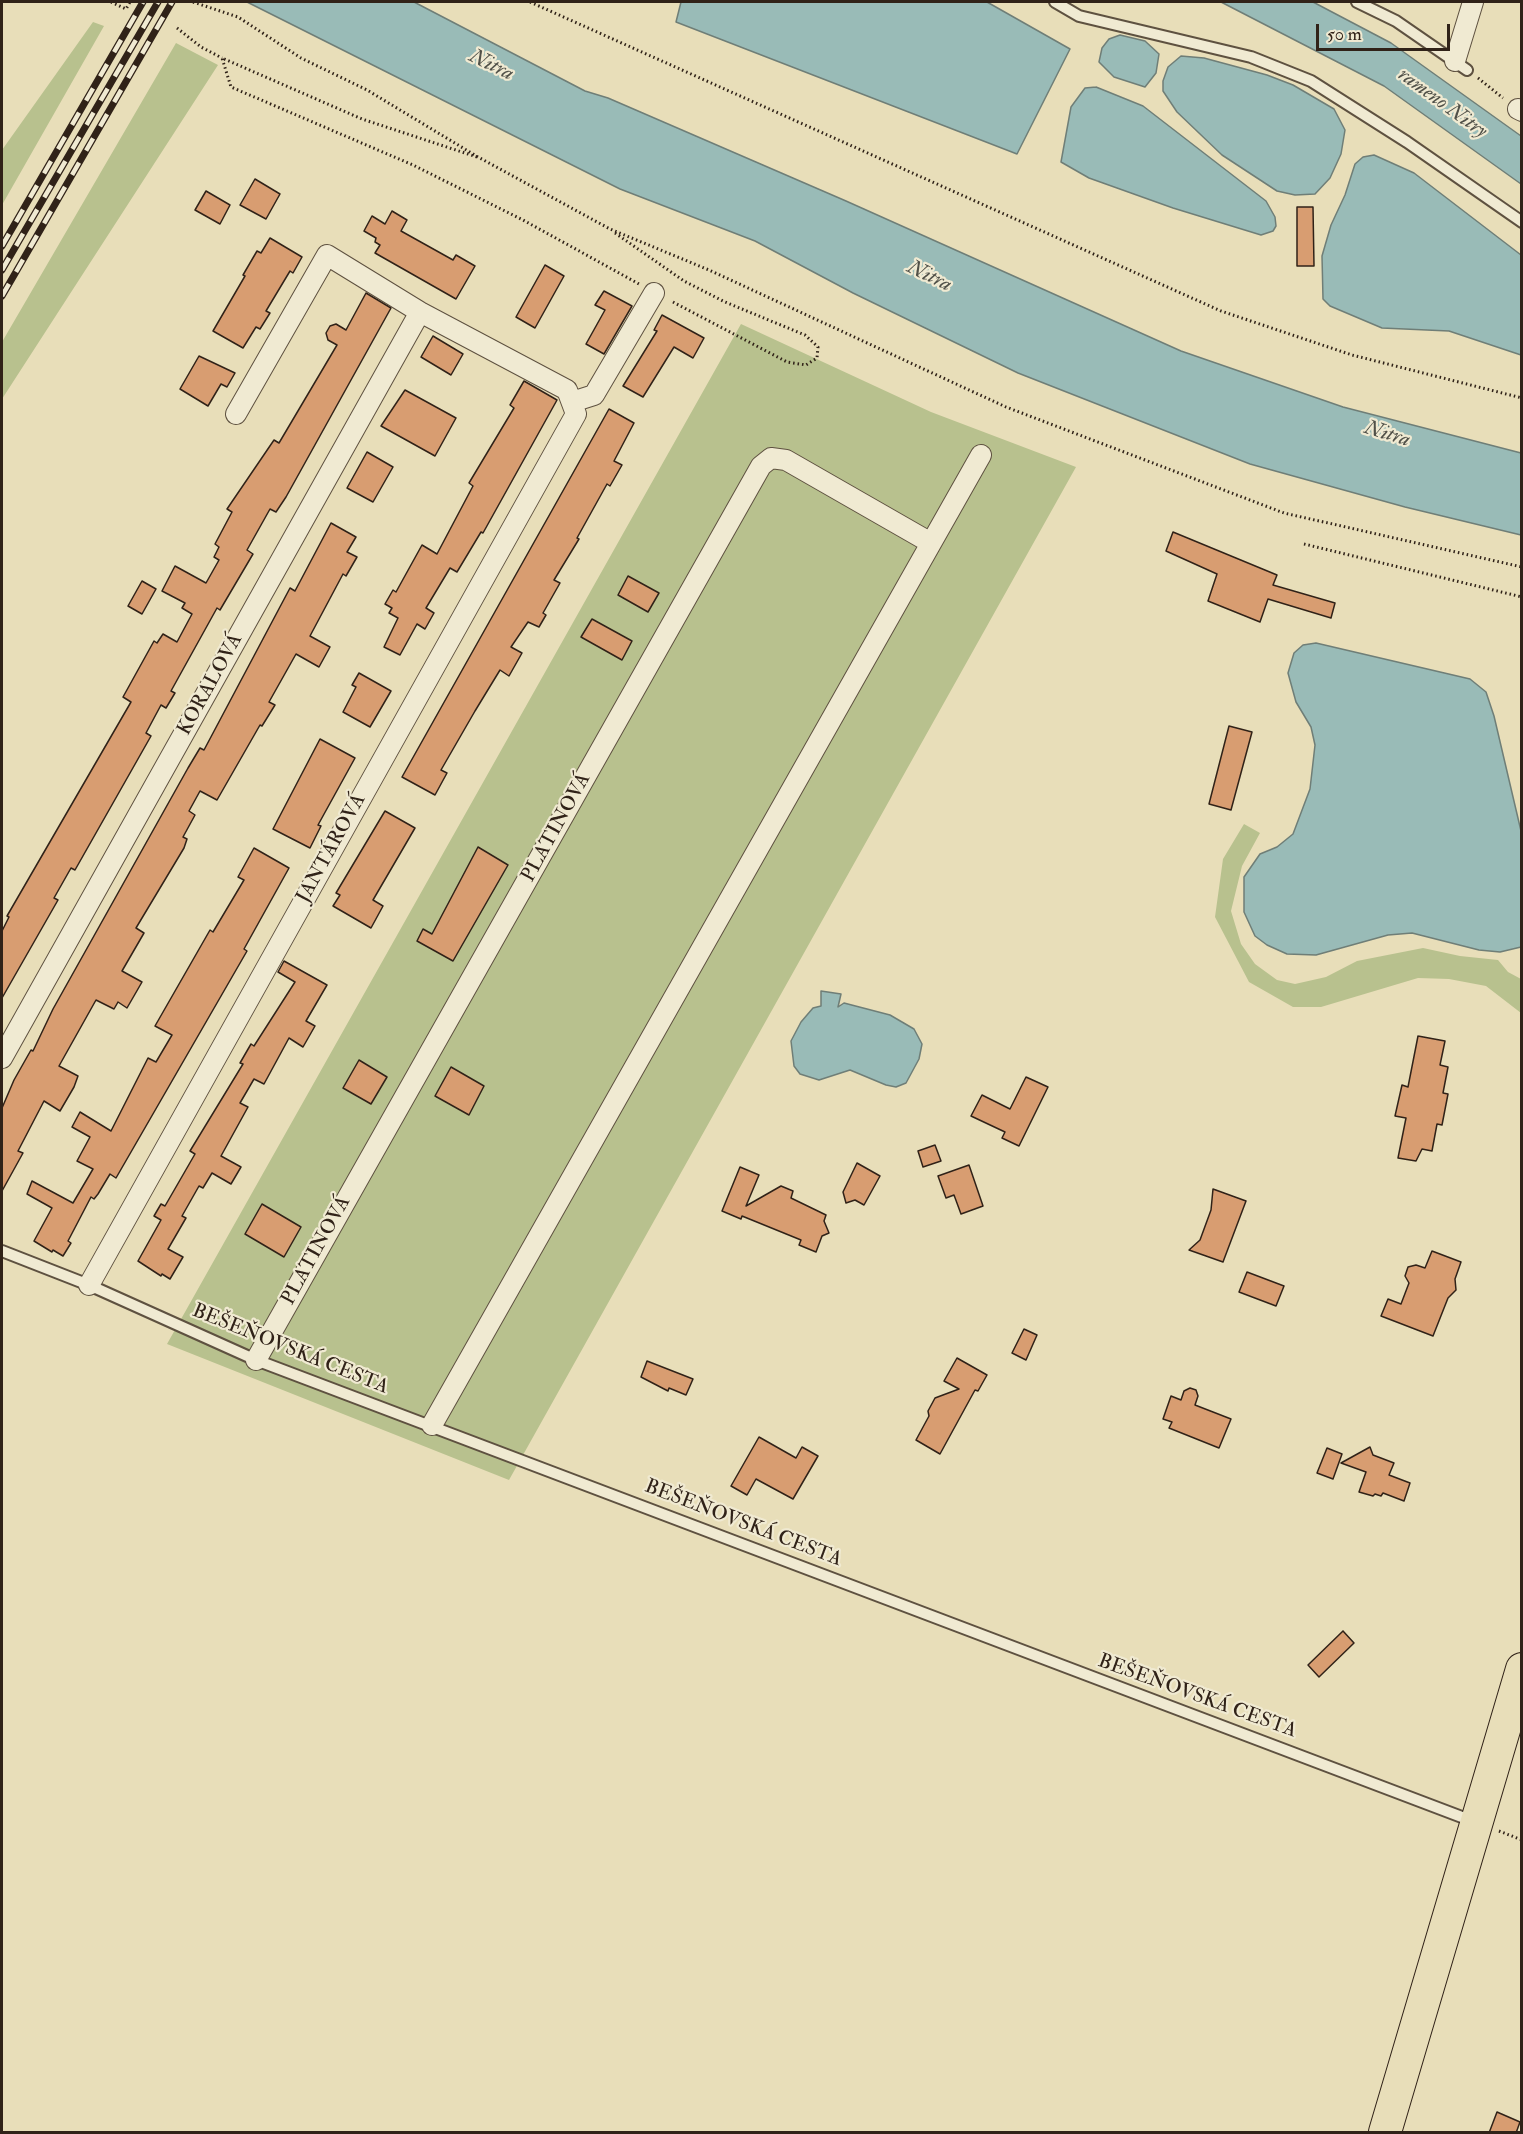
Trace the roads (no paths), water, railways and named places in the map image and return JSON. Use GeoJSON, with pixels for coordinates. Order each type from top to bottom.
{"type":"FeatureCollection","features":[{"type":"Feature","properties":{"kind":"main road"},"geometry":{"type":"LineString","coordinates":[[1385,2133],[1521,1669]]}},
{"type":"Feature","properties":{"kind":"street"},"geometry":{"type":"LineString","coordinates":[[1461,65],[1473,2]]}},
{"type":"Feature","properties":{"kind":"street"},"geometry":{"type":"LineString","coordinates":[[237,414],[327,255],[420,312],[567,390],[574,408],[594,395],[654,293]]}},
{"type":"Feature","properties":{"kind":"street","name":"KORALOVÁ"},"geometry":{"type":"LineString","coordinates":[[2,1058],[420,312]]}},
{"type":"Feature","properties":{"kind":"street","name":"JANTÁROVÁ"},"geometry":{"type":"LineString","coordinates":[[89,1285],[574,408]]}},
{"type":"Feature","properties":{"kind":"street"},"geometry":{"type":"LineString","coordinates":[[432,1425],[981,455]]}},
{"type":"Feature","properties":{"kind":"street","name":"PLATINOVÁ"},"geometry":{"type":"LineString","coordinates":[[256,1359],[761,466],[771,458],[786,460],[931,543]]}},
{"type":"Feature","properties":{"kind":"lane"},"geometry":{"type":"LineString","coordinates":[[1055,2],[1079,16],[1251,57],[1311,81],[1407,142],[1521,222]]}},
{"type":"Feature","properties":{"kind":"lane"},"geometry":{"type":"LineString","coordinates":[[1357,2],[1396,21],[1461,65]]}},
{"type":"Feature","properties":{"kind":"lane","name":"BEŠEŇOVSKÁ CESTA"},"geometry":{"type":"LineString","coordinates":[[2,1251],[89,1285],[256,1359],[1475,1822]]}},
{"type":"Feature","properties":{"kind":"water","name":"Nitra"},"geometry":{"type":"Polygon","coordinates":[[[247,2],[414,2],[585,91],[608,98],[846,201],[1181,351],[1343,407],[1521,453],[1521,535],[1405,507],[1250,464],[1018,373],[853,293],[755,241],[620,189],[247,2]]]}},
{"type":"Feature","properties":{"kind":"water"},"geometry":{"type":"Polygon","coordinates":[[[681,2],[987,2],[1070,49],[1017,154],[676,22],[681,2]]]}},
{"type":"Feature","properties":{"kind":"water","name":"rameno Nitry"},"geometry":{"type":"Polygon","coordinates":[[[1221,2],[1313,2],[1391,43],[1521,136],[1521,184],[1384,86],[1221,2]]]}},
{"type":"Feature","properties":{"kind":"water"},"geometry":{"type":"Polygon","coordinates":[[[1120,35],[1145,41],[1159,54],[1156,73],[1145,87],[1114,77],[1099,62],[1102,48],[1109,39],[1120,35]]]}},
{"type":"Feature","properties":{"kind":"water"},"geometry":{"type":"Polygon","coordinates":[[[1181,56],[1204,58],[1267,75],[1293,85],[1334,109],[1345,130],[1341,154],[1330,178],[1315,194],[1295,195],[1277,191],[1222,155],[1177,112],[1163,91],[1163,81],[1168,67],[1181,56]]]}},
{"type":"Feature","properties":{"kind":"water"},"geometry":{"type":"Polygon","coordinates":[[[1096,87],[1143,106],[1266,201],[1275,217],[1276,226],[1273,231],[1261,235],[1173,208],[1089,178],[1061,162],[1071,107],[1085,88],[1096,87]]]}},
{"type":"Feature","properties":{"kind":"water"},"geometry":{"type":"Polygon","coordinates":[[[1374,155],[1414,173],[1521,255],[1521,355],[1449,331],[1382,328],[1330,306],[1323,299],[1322,256],[1331,225],[1345,195],[1355,164],[1363,157],[1374,155]]]}},
{"type":"Feature","properties":{"kind":"water"},"geometry":{"type":"Polygon","coordinates":[[[1316,643],[1470,679],[1486,692],[1494,716],[1521,831],[1521,947],[1500,952],[1479,950],[1412,933],[1388,935],[1316,955],[1287,954],[1267,945],[1255,936],[1244,912],[1244,877],[1260,854],[1277,847],[1293,834],[1310,789],[1315,745],[1311,727],[1296,702],[1288,673],[1294,653],[1303,645],[1316,643]]]}},
{"type":"Feature","properties":{"kind":"water"},"geometry":{"type":"Polygon","coordinates":[[[821,991],[841,994],[838,1007],[844,1003],[890,1015],[914,1029],[922,1044],[919,1059],[906,1083],[896,1087],[886,1085],[850,1070],[819,1080],[800,1074],[794,1066],[791,1041],[801,1022],[813,1008],[821,1006],[821,991]]]}},
{"type":"Feature","properties":{"kind":"railway"},"geometry":{"type":"LineString","coordinates":[[2,246],[143,2]]}},
{"type":"Feature","properties":{"kind":"railway"},"geometry":{"type":"LineString","coordinates":[[2,270],[158,2]]}},
{"type":"Feature","properties":{"kind":"railway"},"geometry":{"type":"LineString","coordinates":[[2,296],[172,2]]}}]}
